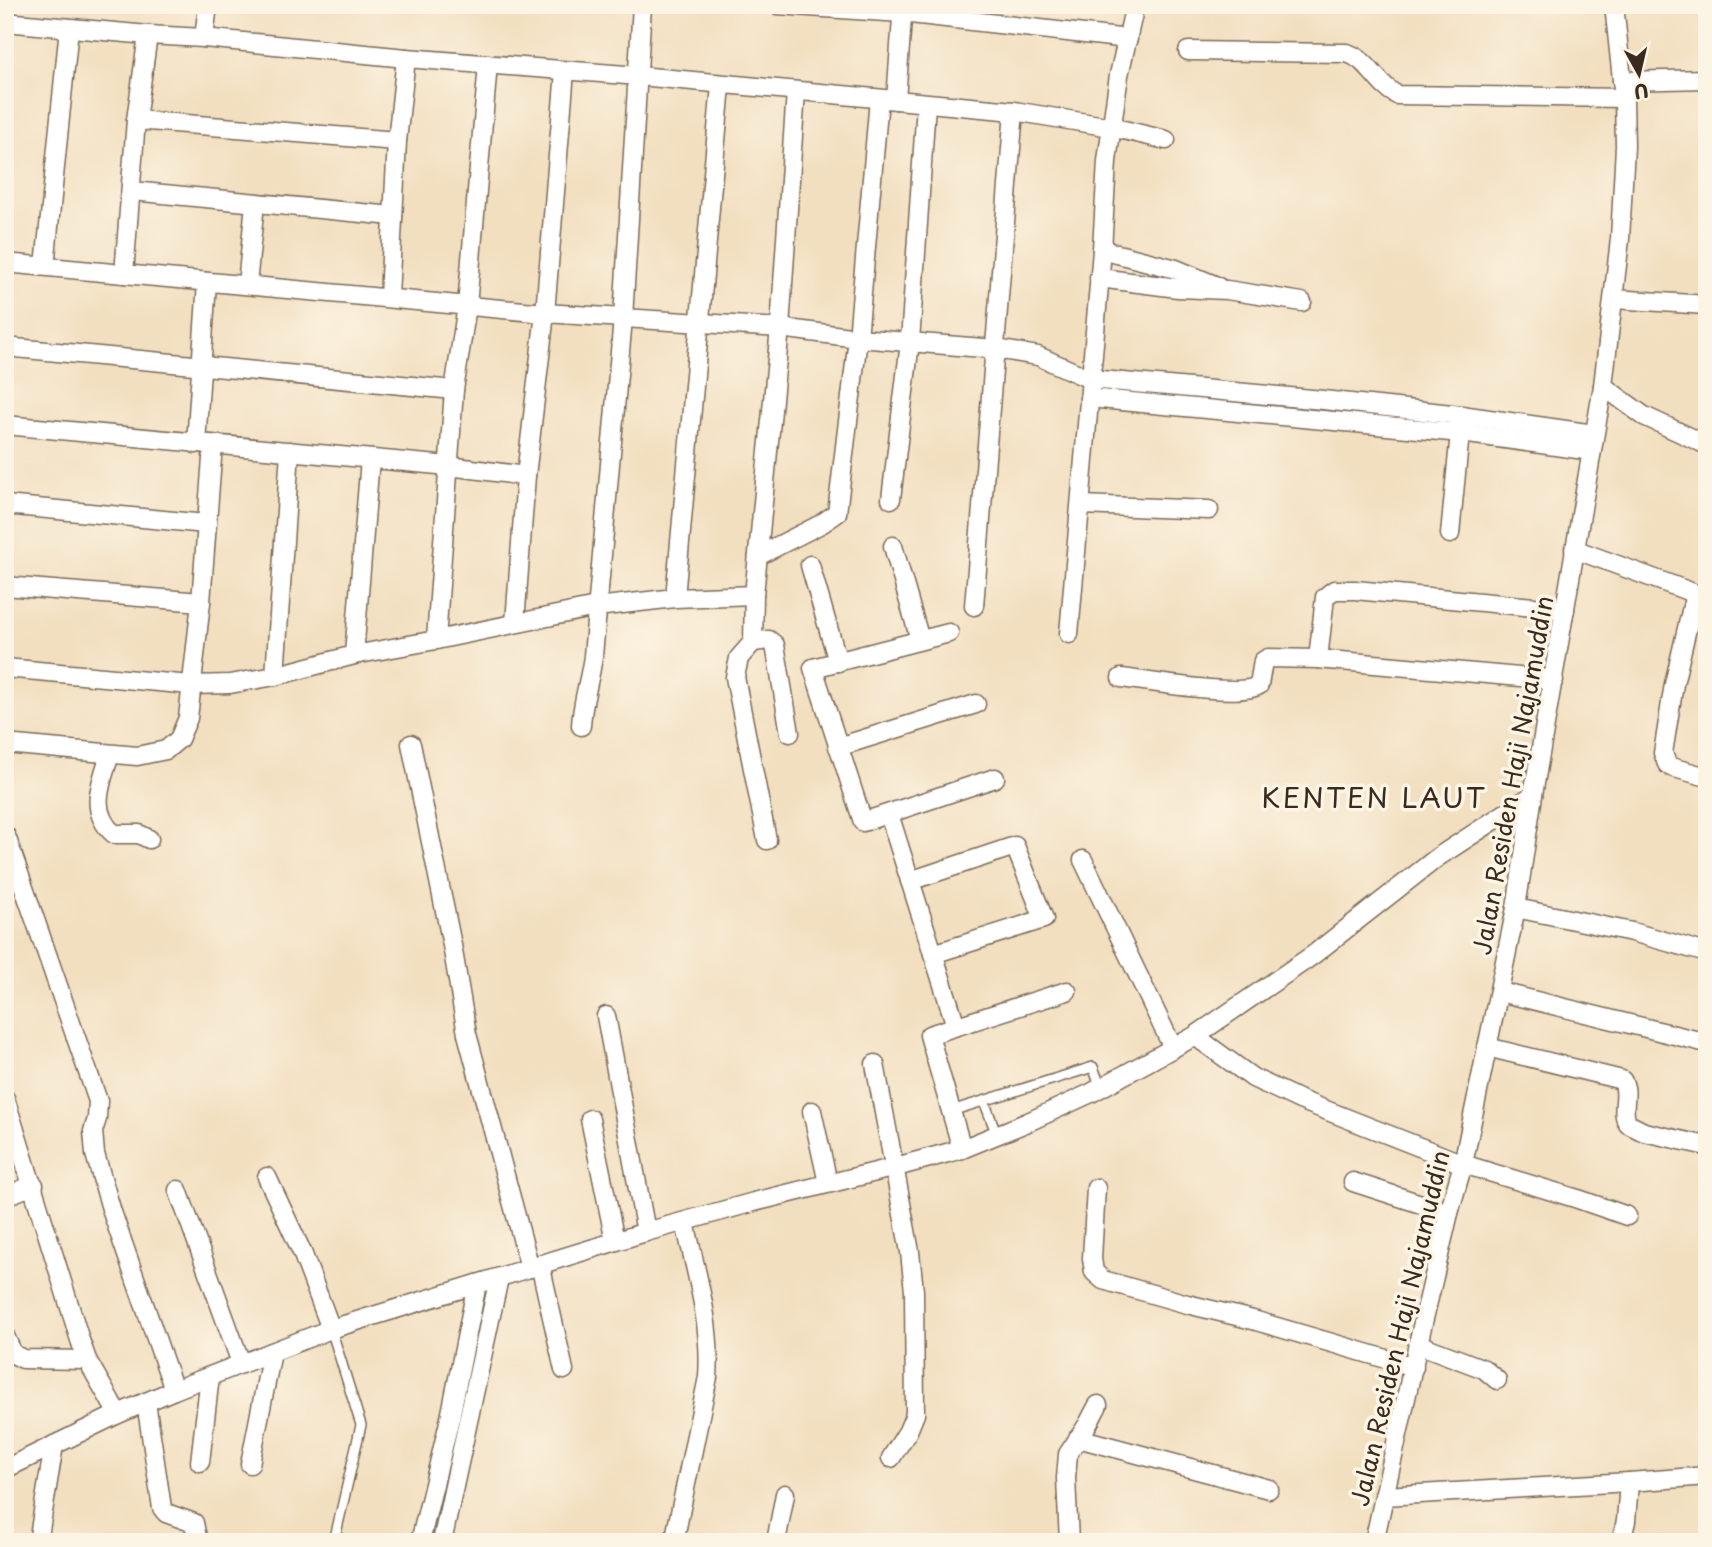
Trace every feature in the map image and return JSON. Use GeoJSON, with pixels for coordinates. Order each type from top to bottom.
{"type":"FeatureCollection","features":[{"type":"Feature","properties":{"kind":"street"},"geometry":{"type":"LineString","coordinates":[[204,38],[208,5]]}},
{"type":"Feature","properties":{"kind":"street"},"geometry":{"type":"LineString","coordinates":[[581,726],[582,707],[593,656],[623,317],[642,5]]}},
{"type":"Feature","properties":{"kind":"street"},"geometry":{"type":"LineString","coordinates":[[778,5],[903,9],[1128,39]]}},
{"type":"Feature","properties":{"kind":"street"},"geometry":{"type":"LineString","coordinates":[[1069,634],[1111,127],[1119,75],[1135,5]]}},
{"type":"Feature","properties":{"kind":"street","name":"Jalan Residen Haji Najamuddin"},"geometry":{"type":"LineString","coordinates":[[1374,1542],[1418,1343],[1463,1164],[1517,908],[1533,795],[1603,386],[1623,205],[1623,89],[1614,5]]}},
{"type":"Feature","properties":{"kind":"street"},"geometry":{"type":"LineString","coordinates":[[758,556],[837,513],[888,100],[903,9]]}},
{"type":"Feature","properties":{"kind":"street"},"geometry":{"type":"LineString","coordinates":[[5,22],[1014,111],[1111,127],[1166,140]]}},
{"type":"Feature","properties":{"kind":"street"},"geometry":{"type":"LineString","coordinates":[[45,266],[69,28]]}},
{"type":"Feature","properties":{"kind":"street"},"geometry":{"type":"LineString","coordinates":[[124,274],[136,120],[148,35]]}},
{"type":"Feature","properties":{"kind":"street"},"geometry":{"type":"LineString","coordinates":[[1188,51],[1347,53],[1358,56],[1385,89],[1397,95],[1623,89],[1707,79]]}},
{"type":"Feature","properties":{"kind":"street"},"geometry":{"type":"LineString","coordinates":[[388,297],[397,141],[406,58]]}},
{"type":"Feature","properties":{"kind":"street"},"geometry":{"type":"LineString","coordinates":[[436,640],[454,390],[467,306],[488,64]]}},
{"type":"Feature","properties":{"kind":"street"},"geometry":{"type":"LineString","coordinates":[[515,623],[526,476],[545,313],[565,71]]}},
{"type":"Feature","properties":{"kind":"street"},"geometry":{"type":"LineString","coordinates":[[675,598],[721,85]]}},
{"type":"Feature","properties":{"kind":"street"},"geometry":{"type":"LineString","coordinates":[[753,642],[754,595],[780,328],[796,91]]}},
{"type":"Feature","properties":{"kind":"street"},"geometry":{"type":"LineString","coordinates":[[891,499],[910,342],[926,104]]}},
{"type":"Feature","properties":{"kind":"street"},"geometry":{"type":"LineString","coordinates":[[974,606],[1014,111]]}},
{"type":"Feature","properties":{"kind":"street"},"geometry":{"type":"LineString","coordinates":[[136,120],[397,141]]}},
{"type":"Feature","properties":{"kind":"street"},"geometry":{"type":"LineString","coordinates":[[132,191],[393,216]]}},
{"type":"Feature","properties":{"kind":"street"},"geometry":{"type":"LineString","coordinates":[[247,285],[255,204]]}},
{"type":"Feature","properties":{"kind":"street"},"geometry":{"type":"LineString","coordinates":[[1102,250],[1176,269],[1227,290]]}},
{"type":"Feature","properties":{"kind":"street"},"geometry":{"type":"LineString","coordinates":[[5,263],[545,313],[780,328],[858,338],[996,349],[1038,356],[1090,379],[1380,406],[1461,424],[1593,442]]}},
{"type":"Feature","properties":{"kind":"street"},"geometry":{"type":"LineString","coordinates":[[1099,278],[1178,288],[1227,290],[1302,302]]}},
{"type":"Feature","properties":{"kind":"street"},"geometry":{"type":"LineString","coordinates":[[5,744],[137,756],[166,750],[175,744],[184,730],[188,718],[201,602],[206,524],[200,364],[207,282]]}},
{"type":"Feature","properties":{"kind":"street"},"geometry":{"type":"LineString","coordinates":[[1614,299],[1707,305]]}},
{"type":"Feature","properties":{"kind":"street"},"geometry":{"type":"LineString","coordinates":[[5,347],[454,390]]}},
{"type":"Feature","properties":{"kind":"street"},"geometry":{"type":"LineString","coordinates":[[1603,386],[1644,416],[1707,445]]}},
{"type":"Feature","properties":{"kind":"street"},"geometry":{"type":"LineString","coordinates":[[1089,398],[1380,426],[1461,424]]}},
{"type":"Feature","properties":{"kind":"street"},"geometry":{"type":"LineString","coordinates":[[1323,400],[1323,421]]}},
{"type":"Feature","properties":{"kind":"street"},"geometry":{"type":"LineString","coordinates":[[1380,406],[1380,426]]}},
{"type":"Feature","properties":{"kind":"street"},"geometry":{"type":"LineString","coordinates":[[1450,534],[1461,424]]}},
{"type":"Feature","properties":{"kind":"street"},"geometry":{"type":"LineString","coordinates":[[5,425],[449,466],[526,476]]}},
{"type":"Feature","properties":{"kind":"street"},"geometry":{"type":"LineString","coordinates":[[275,676],[290,451]]}},
{"type":"Feature","properties":{"kind":"street"},"geometry":{"type":"LineString","coordinates":[[354,654],[370,459]]}},
{"type":"Feature","properties":{"kind":"street"},"geometry":{"type":"LineString","coordinates":[[5,505],[206,524]]}},
{"type":"Feature","properties":{"kind":"street"},"geometry":{"type":"LineString","coordinates":[[1081,505],[1209,510]]}},
{"type":"Feature","properties":{"kind":"street"},"geometry":{"type":"LineString","coordinates":[[893,546],[920,640]]}},
{"type":"Feature","properties":{"kind":"street"},"geometry":{"type":"LineString","coordinates":[[1574,549],[1701,596],[1674,684],[1663,753],[1671,767],[1707,777]]}},
{"type":"Feature","properties":{"kind":"street"},"geometry":{"type":"LineString","coordinates":[[810,565],[838,662]]}},
{"type":"Feature","properties":{"kind":"street"},"geometry":{"type":"LineString","coordinates":[[5,586],[201,602]]}},
{"type":"Feature","properties":{"kind":"street"},"geometry":{"type":"LineString","coordinates":[[1318,659],[1325,597],[1334,590],[1565,610]]}},
{"type":"Feature","properties":{"kind":"street"},"geometry":{"type":"LineString","coordinates":[[5,668],[191,685],[230,684],[275,676],[354,654],[596,607],[675,598],[754,595]]}},
{"type":"Feature","properties":{"kind":"street"},"geometry":{"type":"LineString","coordinates":[[949,633],[813,668],[863,821],[995,778]]}},
{"type":"Feature","properties":{"kind":"street"},"geometry":{"type":"LineString","coordinates":[[767,840],[736,686],[738,658],[753,642],[769,640],[775,645],[790,733]]}},
{"type":"Feature","properties":{"kind":"street"},"geometry":{"type":"LineString","coordinates":[[1121,678],[1216,689],[1250,690],[1259,685],[1265,659],[1318,659],[1554,680]]}},
{"type":"Feature","properties":{"kind":"street"},"geometry":{"type":"LineString","coordinates":[[838,747],[976,704]]}},
{"type":"Feature","properties":{"kind":"street"},"geometry":{"type":"LineString","coordinates":[[411,744],[452,945],[467,1034],[564,1370]]}},
{"type":"Feature","properties":{"kind":"street"},"geometry":{"type":"LineString","coordinates":[[110,754],[99,785],[101,817],[114,834],[139,834],[149,839]]}},
{"type":"Feature","properties":{"kind":"street"},"geometry":{"type":"LineString","coordinates":[[5,1469],[118,1414],[331,1329],[615,1241],[962,1149],[997,1135],[1101,1088],[1195,1036],[1313,956],[1438,857],[1533,795]]}},
{"type":"Feature","properties":{"kind":"street"},"geometry":{"type":"LineString","coordinates":[[889,814],[956,1026]]}},
{"type":"Feature","properties":{"kind":"street"},"geometry":{"type":"LineString","coordinates":[[6,836],[98,1101],[93,1131],[95,1154],[112,1212],[174,1390]]}},
{"type":"Feature","properties":{"kind":"street"},"geometry":{"type":"LineString","coordinates":[[910,881],[1015,846],[1044,919],[933,954]]}},
{"type":"Feature","properties":{"kind":"street"},"geometry":{"type":"LineString","coordinates":[[1083,860],[1173,1048]]}},
{"type":"Feature","properties":{"kind":"street"},"geometry":{"type":"LineString","coordinates":[[1517,908],[1632,932],[1707,953]]}},
{"type":"Feature","properties":{"kind":"street"},"geometry":{"type":"LineString","coordinates":[[962,1149],[929,1035],[1067,991]]}},
{"type":"Feature","properties":{"kind":"street"},"geometry":{"type":"LineString","coordinates":[[1500,992],[1707,1043]]}},
{"type":"Feature","properties":{"kind":"street"},"geometry":{"type":"LineString","coordinates":[[606,1016],[646,1232]]}},
{"type":"Feature","properties":{"kind":"street"},"geometry":{"type":"LineString","coordinates":[[1195,1036],[1253,1078],[1334,1114],[1463,1164],[1627,1216]]}},
{"type":"Feature","properties":{"kind":"street"},"geometry":{"type":"LineString","coordinates":[[1487,1047],[1622,1080],[1626,1088],[1623,1114],[1628,1124],[1644,1132],[1707,1146]]}},
{"type":"Feature","properties":{"kind":"street"},"geometry":{"type":"LineString","coordinates":[[875,1064],[896,1167],[914,1291],[915,1408],[911,1425],[891,1458]]}},
{"type":"Feature","properties":{"kind":"street"},"geometry":{"type":"LineString","coordinates":[[5,1098],[87,1360],[118,1414]]}},
{"type":"Feature","properties":{"kind":"street"},"geometry":{"type":"LineString","coordinates":[[812,1111],[828,1183]]}},
{"type":"Feature","properties":{"kind":"street"},"geometry":{"type":"LineString","coordinates":[[590,1119],[615,1241]]}},
{"type":"Feature","properties":{"kind":"street"},"geometry":{"type":"LineString","coordinates":[[267,1177],[302,1252],[331,1329]]}},
{"type":"Feature","properties":{"kind":"street"},"geometry":{"type":"LineString","coordinates":[[1353,1182],[1449,1213]]}},
{"type":"Feature","properties":{"kind":"street"},"geometry":{"type":"LineString","coordinates":[[5,1196],[34,1185]]}},
{"type":"Feature","properties":{"kind":"street"},"geometry":{"type":"LineString","coordinates":[[1096,1188],[1092,1258],[1094,1272],[1098,1277],[1414,1367]]}},
{"type":"Feature","properties":{"kind":"street"},"geometry":{"type":"LineString","coordinates":[[178,1190],[241,1363]]}},
{"type":"Feature","properties":{"kind":"street"},"geometry":{"type":"LineString","coordinates":[[674,1542],[708,1377],[710,1350],[704,1306],[685,1222]]}},
{"type":"Feature","properties":{"kind":"street"},"geometry":{"type":"LineString","coordinates":[[442,1542],[499,1278]]}},
{"type":"Feature","properties":{"kind":"street"},"geometry":{"type":"LineString","coordinates":[[420,1542],[450,1418],[477,1284]]}},
{"type":"Feature","properties":{"kind":"street"},"geometry":{"type":"LineString","coordinates":[[5,1336],[13,1354],[23,1359],[87,1360]]}},
{"type":"Feature","properties":{"kind":"street"},"geometry":{"type":"LineString","coordinates":[[1418,1343],[1484,1369],[1497,1380]]}},
{"type":"Feature","properties":{"kind":"street"},"geometry":{"type":"LineString","coordinates":[[250,1464],[272,1352]]}},
{"type":"Feature","properties":{"kind":"street"},"geometry":{"type":"LineString","coordinates":[[200,1462],[210,1376]]}},
{"type":"Feature","properties":{"kind":"street"},"geometry":{"type":"LineString","coordinates":[[146,1402],[162,1508],[166,1513],[194,1523],[198,1542]]}},
{"type":"Feature","properties":{"kind":"street"},"geometry":{"type":"LineString","coordinates":[[1069,1542],[1066,1468],[1068,1454],[1097,1405]]}},
{"type":"Feature","properties":{"kind":"street"},"geometry":{"type":"LineString","coordinates":[[1078,1438],[1269,1489]]}},
{"type":"Feature","properties":{"kind":"street"},"geometry":{"type":"LineString","coordinates":[[38,1542],[54,1445]]}},
{"type":"Feature","properties":{"kind":"street"},"geometry":{"type":"LineString","coordinates":[[1384,1496],[1707,1476]]}},
{"type":"Feature","properties":{"kind":"street"},"geometry":{"type":"LineString","coordinates":[[1621,1542],[1626,1521],[1629,1482]]}},
{"type":"Feature","properties":{"kind":"street"},"geometry":{"type":"LineString","coordinates":[[776,1542],[785,1494]]}},
{"type":"Feature","properties":{"kind":"lane"},"geometry":{"type":"LineString","coordinates":[[951,1111],[1093,1067],[1101,1088]]}},
{"type":"Feature","properties":{"kind":"lane"},"geometry":{"type":"LineString","coordinates":[[984,1101],[997,1135]]}},
{"type":"Feature","properties":{"kind":"lane"},"geometry":{"type":"LineString","coordinates":[[331,1329],[361,1425],[334,1542]]}},
{"type":"Feature","properties":{"kind":"district","name":"KENTEN LAUT"},"geometry":{"type":"Point","coordinates":[1374,796]}}]}
